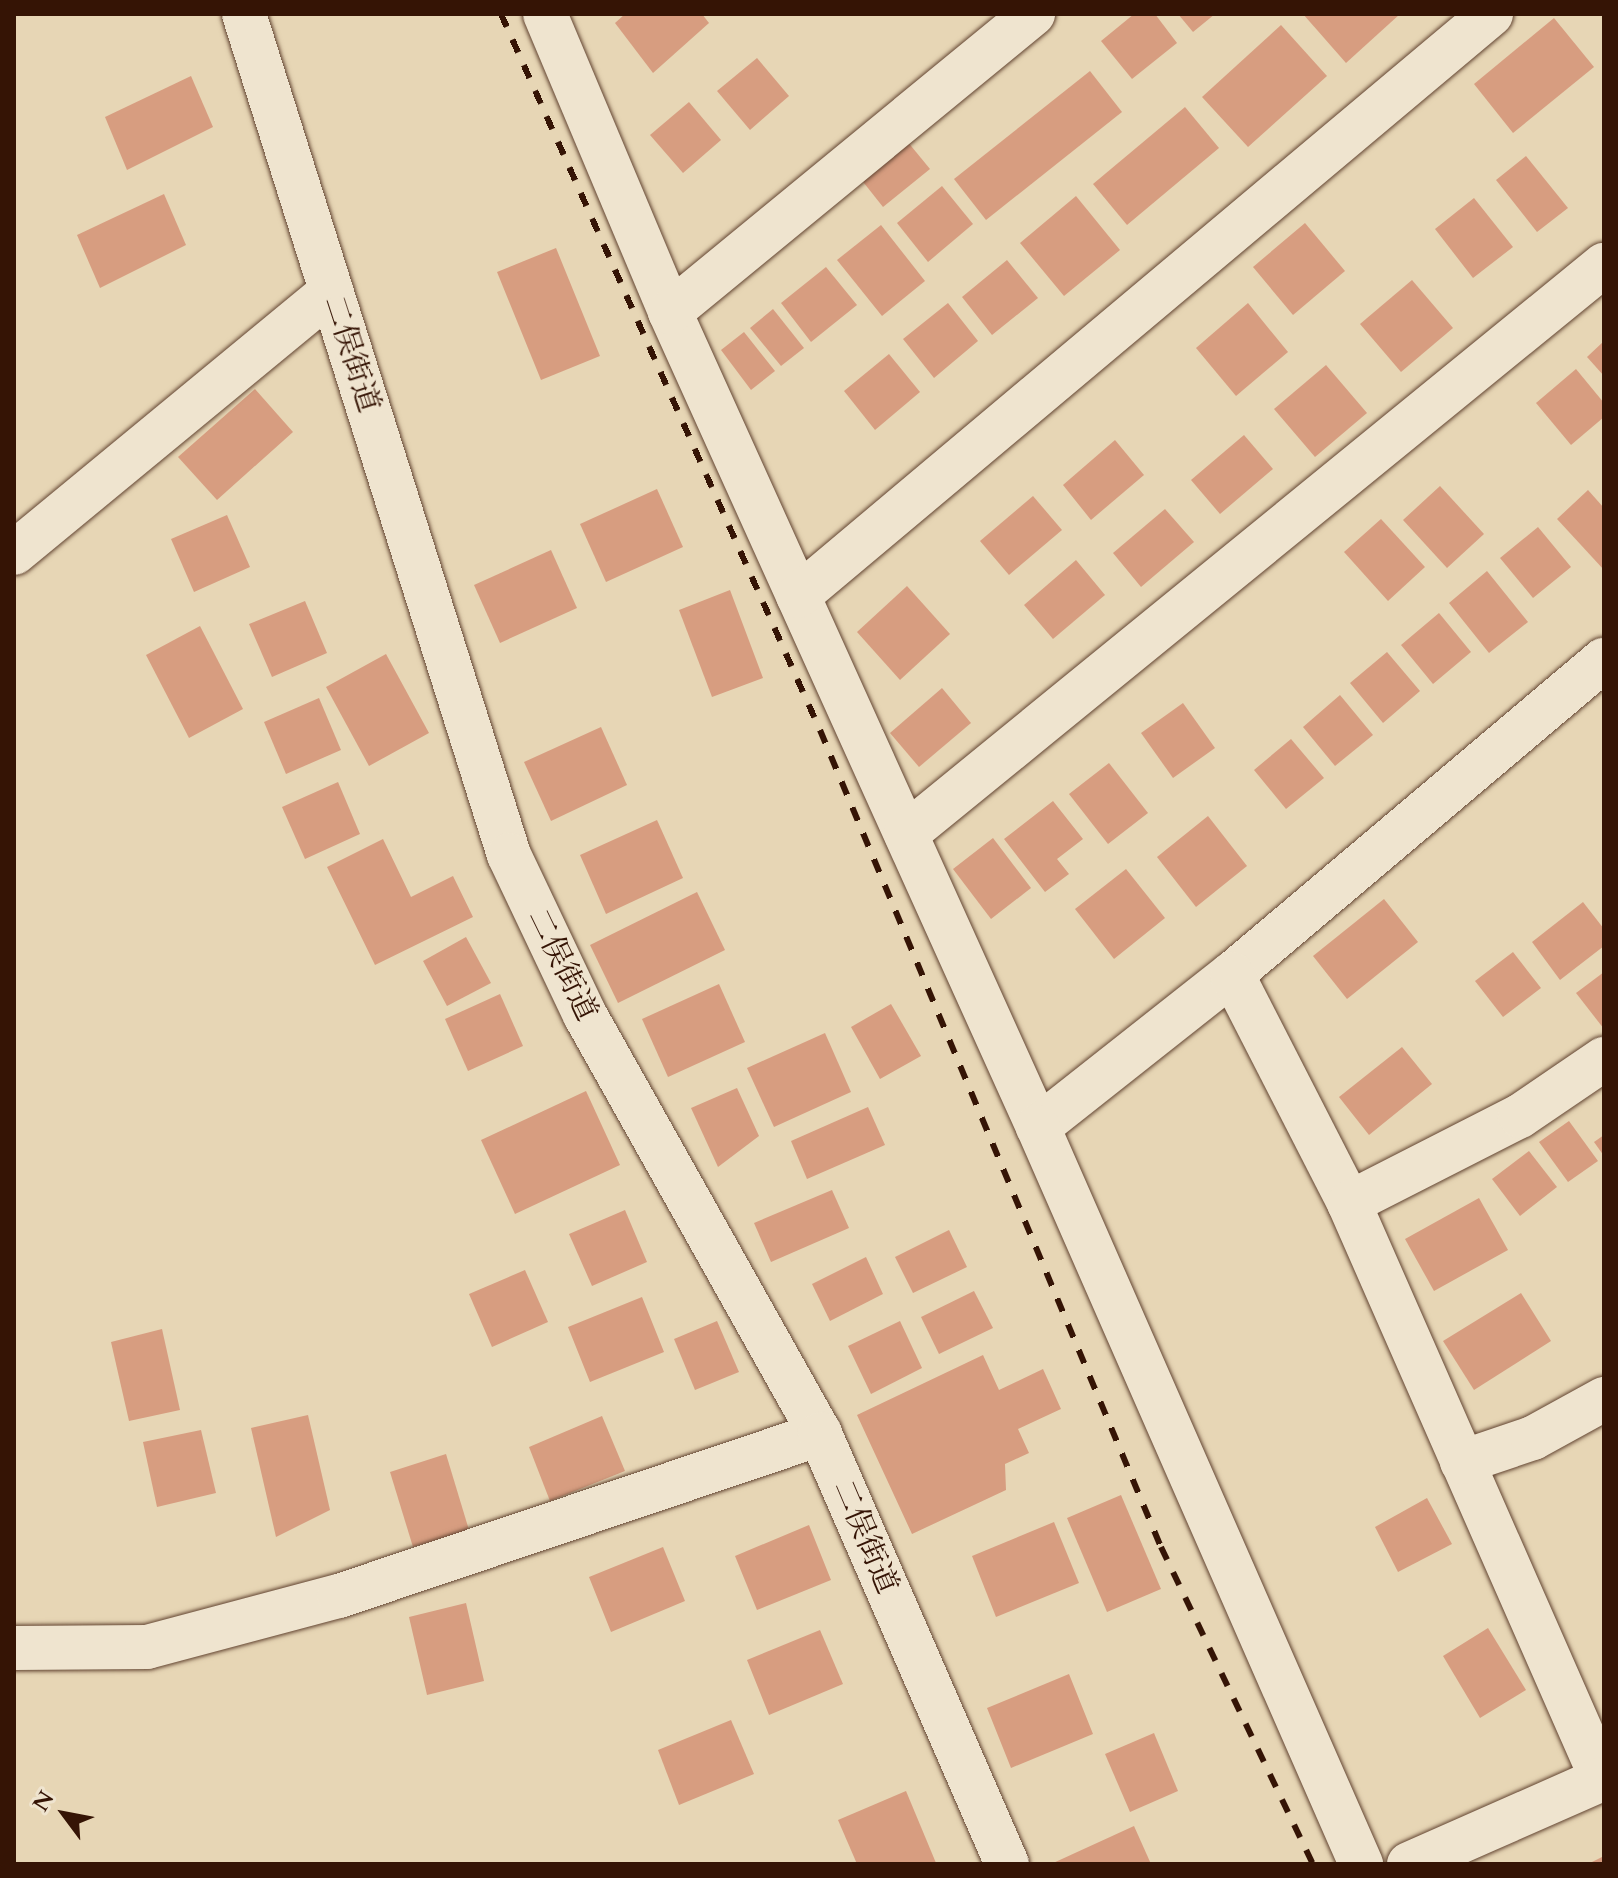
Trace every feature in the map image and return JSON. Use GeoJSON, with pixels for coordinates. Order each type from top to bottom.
{"type":"FeatureCollection","features":[{"type":"Feature","properties":{"kind":"street","name":"二俣街道"},"geometry":{"type":"LineString","coordinates":[[244,14],[509,855],[585,1015],[820,1434],[1007,1864]]}},
{"type":"Feature","properties":{"kind":"street"},"geometry":{"type":"LineString","coordinates":[[545,14],[670,312],[1038,1127],[1361,1864]]}},
{"type":"Feature","properties":{"kind":"street"},"geometry":{"type":"LineString","coordinates":[[670,312],[1033,14]]}},
{"type":"Feature","properties":{"kind":"street"},"geometry":{"type":"LineString","coordinates":[[798,596],[1491,14]]}},
{"type":"Feature","properties":{"kind":"street"},"geometry":{"type":"LineString","coordinates":[[906,834],[1604,265]]}},
{"type":"Feature","properties":{"kind":"street"},"geometry":{"type":"LineString","coordinates":[[14,553],[331,292]]}},
{"type":"Feature","properties":{"kind":"street"},"geometry":{"type":"LineString","coordinates":[[1038,1127],[1232,974],[1604,660]]}},
{"type":"Feature","properties":{"kind":"street"},"geometry":{"type":"LineString","coordinates":[[1232,974],[1349,1203],[1603,1780],[1409,1864]]}},
{"type":"Feature","properties":{"kind":"street"},"geometry":{"type":"LineString","coordinates":[[1349,1203],[1520,1116],[1604,1059]]}},
{"type":"Feature","properties":{"kind":"street"},"geometry":{"type":"LineString","coordinates":[[1462,1462],[1533,1438],[1604,1399]]}},
{"type":"Feature","properties":{"kind":"street"},"geometry":{"type":"LineString","coordinates":[[14,1648],[147,1647],[339,1596],[820,1434]]}},
{"type":"Feature","properties":{"kind":"building"},"geometry":{"type":"Polygon","coordinates":[[[625,14],[702,14],[709,23],[653,73],[615,23],[625,14]]]}},
{"type":"Feature","properties":{"kind":"building"},"geometry":{"type":"Polygon","coordinates":[[[1134,14],[1155,14],[1177,43],[1132,79],[1101,41],[1134,14]]]}},
{"type":"Feature","properties":{"kind":"building"},"geometry":{"type":"Polygon","coordinates":[[[1178,14],[1215,14],[1193,32],[1178,14]]]}},
{"type":"Feature","properties":{"kind":"building"},"geometry":{"type":"Polygon","coordinates":[[[1303,14],[1400,14],[1346,63],[1303,14]]]}},
{"type":"Feature","properties":{"kind":"building"},"geometry":{"type":"Polygon","coordinates":[[[1554,18],[1594,67],[1513,133],[1474,84],[1554,18]]]}},
{"type":"Feature","properties":{"kind":"building"},"geometry":{"type":"Polygon","coordinates":[[[1281,25],[1327,76],[1248,147],[1202,97],[1281,25]]]}},
{"type":"Feature","properties":{"kind":"building"},"geometry":{"type":"Polygon","coordinates":[[[757,58],[789,96],[750,130],[717,91],[757,58]]]}},
{"type":"Feature","properties":{"kind":"building"},"geometry":{"type":"Polygon","coordinates":[[[1090,71],[1122,112],[986,220],[954,179],[1090,71]]]}},
{"type":"Feature","properties":{"kind":"building"},"geometry":{"type":"Polygon","coordinates":[[[191,76],[213,127],[127,170],[105,117],[191,76]]]}},
{"type":"Feature","properties":{"kind":"building"},"geometry":{"type":"Polygon","coordinates":[[[689,102],[721,140],[683,173],[650,135],[689,102]]]}},
{"type":"Feature","properties":{"kind":"building"},"geometry":{"type":"Polygon","coordinates":[[[1185,107],[1219,148],[1127,225],[1093,184],[1185,107]]]}},
{"type":"Feature","properties":{"kind":"building"},"geometry":{"type":"Polygon","coordinates":[[[907,141],[930,169],[883,207],[860,178],[907,141]]]}},
{"type":"Feature","properties":{"kind":"building"},"geometry":{"type":"Polygon","coordinates":[[[1526,156],[1568,208],[1537,232],[1496,180],[1526,156]]]}},
{"type":"Feature","properties":{"kind":"building"},"geometry":{"type":"Polygon","coordinates":[[[942,186],[973,224],[928,262],[897,223],[942,186]]]}},
{"type":"Feature","properties":{"kind":"building"},"geometry":{"type":"Polygon","coordinates":[[[164,194],[186,245],[100,288],[77,235],[164,194]]]}},
{"type":"Feature","properties":{"kind":"building"},"geometry":{"type":"Polygon","coordinates":[[[1076,196],[1120,250],[1064,296],[1020,243],[1076,196]]]}},
{"type":"Feature","properties":{"kind":"building"},"geometry":{"type":"Polygon","coordinates":[[[1474,198],[1513,247],[1473,278],[1435,229],[1474,198]]]}},
{"type":"Feature","properties":{"kind":"building"},"geometry":{"type":"Polygon","coordinates":[[[1305,223],[1345,271],[1293,315],[1253,267],[1305,223]]]}},
{"type":"Feature","properties":{"kind":"building"},"geometry":{"type":"Polygon","coordinates":[[[881,225],[925,281],[882,316],[837,260],[881,225]]]}},
{"type":"Feature","properties":{"kind":"building"},"geometry":{"type":"Polygon","coordinates":[[[556,248],[600,356],[541,380],[497,272],[556,248]]]}},
{"type":"Feature","properties":{"kind":"building"},"geometry":{"type":"Polygon","coordinates":[[[1007,260],[1038,298],[992,335],[962,297],[1007,260]]]}},
{"type":"Feature","properties":{"kind":"building"},"geometry":{"type":"Polygon","coordinates":[[[826,267],[857,305],[811,342],[781,303],[826,267]]]}},
{"type":"Feature","properties":{"kind":"building"},"geometry":{"type":"Polygon","coordinates":[[[1412,280],[1453,328],[1401,372],[1360,324],[1412,280]]]}},
{"type":"Feature","properties":{"kind":"building"},"geometry":{"type":"Polygon","coordinates":[[[948,303],[978,341],[934,378],[903,339],[948,303]]]}},
{"type":"Feature","properties":{"kind":"building"},"geometry":{"type":"Polygon","coordinates":[[[1248,303],[1288,352],[1236,396],[1196,348],[1248,303]]]}},
{"type":"Feature","properties":{"kind":"building"},"geometry":{"type":"Polygon","coordinates":[[[773,309],[804,348],[781,366],[750,328],[773,309]]]}},
{"type":"Feature","properties":{"kind":"building"},"geometry":{"type":"Polygon","coordinates":[[[744,332],[775,371],[751,390],[721,350],[744,332]]]}},
{"type":"Feature","properties":{"kind":"building"},"geometry":{"type":"Polygon","coordinates":[[[1604,341],[1604,376],[1587,357],[1604,341]]]}},
{"type":"Feature","properties":{"kind":"building"},"geometry":{"type":"Polygon","coordinates":[[[889,354],[920,392],[875,430],[844,391],[889,354]]]}},
{"type":"Feature","properties":{"kind":"building"},"geometry":{"type":"Polygon","coordinates":[[[1326,365],[1367,413],[1315,457],[1274,409],[1326,365]]]}},
{"type":"Feature","properties":{"kind":"building"},"geometry":{"type":"Polygon","coordinates":[[[1576,369],[1604,403],[1604,417],[1571,445],[1536,403],[1576,369]]]}},
{"type":"Feature","properties":{"kind":"building"},"geometry":{"type":"Polygon","coordinates":[[[255,389],[293,432],[217,500],[178,457],[255,389]]]}},
{"type":"Feature","properties":{"kind":"building"},"geometry":{"type":"Polygon","coordinates":[[[1244,435],[1273,469],[1220,514],[1191,480],[1244,435]]]}},
{"type":"Feature","properties":{"kind":"building"},"geometry":{"type":"Polygon","coordinates":[[[1115,440],[1144,475],[1091,520],[1063,485],[1115,440]]]}},
{"type":"Feature","properties":{"kind":"building"},"geometry":{"type":"Polygon","coordinates":[[[1440,486],[1484,534],[1447,568],[1403,520],[1440,486]]]}},
{"type":"Feature","properties":{"kind":"building"},"geometry":{"type":"Polygon","coordinates":[[[657,489],[683,547],[606,582],[580,524],[657,489]]]}},
{"type":"Feature","properties":{"kind":"building"},"geometry":{"type":"Polygon","coordinates":[[[1588,490],[1604,508],[1604,570],[1557,519],[1588,490]]]}},
{"type":"Feature","properties":{"kind":"building"},"geometry":{"type":"Polygon","coordinates":[[[1033,496],[1062,530],[1009,575],[980,541],[1033,496]]]}},
{"type":"Feature","properties":{"kind":"building"},"geometry":{"type":"Polygon","coordinates":[[[1165,509],[1194,542],[1141,587],[1113,553],[1165,509]]]}},
{"type":"Feature","properties":{"kind":"building"},"geometry":{"type":"Polygon","coordinates":[[[227,515],[250,567],[194,592],[171,539],[227,515]]]}},
{"type":"Feature","properties":{"kind":"building"},"geometry":{"type":"Polygon","coordinates":[[[1381,519],[1425,567],[1388,601],[1344,552],[1381,519]]]}},
{"type":"Feature","properties":{"kind":"building"},"geometry":{"type":"Polygon","coordinates":[[[1538,527],[1571,567],[1533,598],[1500,558],[1538,527]]]}},
{"type":"Feature","properties":{"kind":"building"},"geometry":{"type":"Polygon","coordinates":[[[551,550],[577,608],[500,643],[474,585],[551,550]]]}},
{"type":"Feature","properties":{"kind":"building"},"geometry":{"type":"Polygon","coordinates":[[[1076,560],[1105,595],[1053,639],[1024,605],[1076,560]]]}},
{"type":"Feature","properties":{"kind":"building"},"geometry":{"type":"Polygon","coordinates":[[[1487,571],[1528,622],[1489,653],[1449,603],[1487,571]]]}},
{"type":"Feature","properties":{"kind":"building"},"geometry":{"type":"Polygon","coordinates":[[[907,586],[950,634],[900,680],[857,632],[907,586]]]}},
{"type":"Feature","properties":{"kind":"building"},"geometry":{"type":"Polygon","coordinates":[[[730,590],[763,678],[712,697],[679,610],[730,590]]]}},
{"type":"Feature","properties":{"kind":"building"},"geometry":{"type":"Polygon","coordinates":[[[305,601],[327,653],[272,677],[249,624],[305,601]]]}},
{"type":"Feature","properties":{"kind":"building"},"geometry":{"type":"Polygon","coordinates":[[[1439,613],[1471,652],[1433,684],[1401,645],[1439,613]]]}},
{"type":"Feature","properties":{"kind":"building"},"geometry":{"type":"Polygon","coordinates":[[[200,626],[243,709],[189,738],[146,655],[200,626]]]}},
{"type":"Feature","properties":{"kind":"building"},"geometry":{"type":"Polygon","coordinates":[[[1387,652],[1420,691],[1383,723],[1350,683],[1387,652]]]}},
{"type":"Feature","properties":{"kind":"building"},"geometry":{"type":"Polygon","coordinates":[[[386,654],[429,733],[369,766],[326,687],[386,654]]]}},
{"type":"Feature","properties":{"kind":"building"},"geometry":{"type":"Polygon","coordinates":[[[942,688],[971,723],[919,767],[890,733],[942,688]]]}},
{"type":"Feature","properties":{"kind":"building"},"geometry":{"type":"Polygon","coordinates":[[[1340,695],[1373,735],[1335,766],[1303,727],[1340,695]]]}},
{"type":"Feature","properties":{"kind":"building"},"geometry":{"type":"Polygon","coordinates":[[[319,698],[341,750],[286,774],[264,722],[319,698]]]}},
{"type":"Feature","properties":{"kind":"building"},"geometry":{"type":"Polygon","coordinates":[[[1183,703],[1215,748],[1173,778],[1141,733],[1183,703]]]}},
{"type":"Feature","properties":{"kind":"building"},"geometry":{"type":"Polygon","coordinates":[[[601,727],[627,785],[551,821],[524,762],[601,727]]]}},
{"type":"Feature","properties":{"kind":"building"},"geometry":{"type":"Polygon","coordinates":[[[1291,739],[1324,778],[1286,809],[1254,770],[1291,739]]]}},
{"type":"Feature","properties":{"kind":"building"},"geometry":{"type":"Polygon","coordinates":[[[1109,763],[1148,813],[1108,844],[1069,794],[1109,763]]]}},
{"type":"Feature","properties":{"kind":"building"},"geometry":{"type":"Polygon","coordinates":[[[338,782],[360,834],[305,859],[282,807],[338,782]]]}},
{"type":"Feature","properties":{"kind":"building"},"geometry":{"type":"Polygon","coordinates":[[[1053,801],[1083,839],[1057,859],[1069,874],[1045,892],[1004,839],[1053,801]]]}},
{"type":"Feature","properties":{"kind":"building"},"geometry":{"type":"Polygon","coordinates":[[[1208,816],[1247,866],[1196,907],[1157,857],[1208,816]]]}},
{"type":"Feature","properties":{"kind":"building"},"geometry":{"type":"Polygon","coordinates":[[[657,820],[683,878],[606,914],[580,855],[657,820]]]}},
{"type":"Feature","properties":{"kind":"building"},"geometry":{"type":"Polygon","coordinates":[[[993,838],[1031,888],[991,919],[953,869],[993,838]]]}},
{"type":"Feature","properties":{"kind":"building"},"geometry":{"type":"Polygon","coordinates":[[[383,839],[411,897],[453,876],[473,917],[375,965],[327,867],[383,839]]]}},
{"type":"Feature","properties":{"kind":"building"},"geometry":{"type":"Polygon","coordinates":[[[1126,869],[1165,918],[1114,959],[1075,909],[1126,869]]]}},
{"type":"Feature","properties":{"kind":"building"},"geometry":{"type":"Polygon","coordinates":[[[697,892],[725,950],[618,1003],[590,945],[697,892]]]}},
{"type":"Feature","properties":{"kind":"building"},"geometry":{"type":"Polygon","coordinates":[[[1384,899],[1418,942],[1347,999],[1313,956],[1384,899]]]}},
{"type":"Feature","properties":{"kind":"building"},"geometry":{"type":"Polygon","coordinates":[[[1583,902],[1604,929],[1604,946],[1560,980],[1532,942],[1583,902]]]}},
{"type":"Feature","properties":{"kind":"building"},"geometry":{"type":"Polygon","coordinates":[[[466,937],[491,983],[447,1006],[423,961],[466,937]]]}},
{"type":"Feature","properties":{"kind":"building"},"geometry":{"type":"Polygon","coordinates":[[[1513,952],[1541,988],[1503,1017],[1475,981],[1513,952]]]}},
{"type":"Feature","properties":{"kind":"building"},"geometry":{"type":"Polygon","coordinates":[[[1604,972],[1604,1029],[1576,993],[1604,972]]]}},
{"type":"Feature","properties":{"kind":"building"},"geometry":{"type":"Polygon","coordinates":[[[719,984],[745,1042],[668,1077],[642,1019],[719,984]]]}},
{"type":"Feature","properties":{"kind":"building"},"geometry":{"type":"Polygon","coordinates":[[[500,994],[523,1046],[468,1071],[445,1019],[500,994]]]}},
{"type":"Feature","properties":{"kind":"building"},"geometry":{"type":"Polygon","coordinates":[[[891,1004],[921,1056],[880,1079],[851,1027],[891,1004]]]}},
{"type":"Feature","properties":{"kind":"building"},"geometry":{"type":"Polygon","coordinates":[[[825,1033],[851,1092],[774,1127],[747,1068],[825,1033]]]}},
{"type":"Feature","properties":{"kind":"building"},"geometry":{"type":"Polygon","coordinates":[[[1402,1047],[1432,1084],[1369,1135],[1339,1097],[1402,1047]]]}},
{"type":"Feature","properties":{"kind":"building"},"geometry":{"type":"Polygon","coordinates":[[[737,1088],[759,1136],[718,1167],[691,1108],[737,1088]]]}},
{"type":"Feature","properties":{"kind":"building"},"geometry":{"type":"Polygon","coordinates":[[[586,1091],[620,1165],[515,1214],[481,1140],[586,1091]]]}},
{"type":"Feature","properties":{"kind":"building"},"geometry":{"type":"Polygon","coordinates":[[[868,1107],[885,1145],[807,1179],[791,1141],[868,1107]]]}},
{"type":"Feature","properties":{"kind":"building"},"geometry":{"type":"Polygon","coordinates":[[[1569,1121],[1598,1161],[1568,1182],[1539,1142],[1569,1121]]]}},
{"type":"Feature","properties":{"kind":"building"},"geometry":{"type":"Polygon","coordinates":[[[1604,1135],[1604,1156],[1594,1142],[1604,1135]]]}},
{"type":"Feature","properties":{"kind":"building"},"geometry":{"type":"Polygon","coordinates":[[[1529,1151],[1557,1187],[1520,1216],[1492,1179],[1529,1151]]]}},
{"type":"Feature","properties":{"kind":"building"},"geometry":{"type":"Polygon","coordinates":[[[832,1190],[849,1228],[771,1262],[754,1223],[832,1190]]]}},
{"type":"Feature","properties":{"kind":"building"},"geometry":{"type":"Polygon","coordinates":[[[1479,1198],[1508,1250],[1434,1291],[1405,1239],[1479,1198]]]}},
{"type":"Feature","properties":{"kind":"building"},"geometry":{"type":"Polygon","coordinates":[[[625,1210],[647,1262],[592,1286],[569,1234],[625,1210]]]}},
{"type":"Feature","properties":{"kind":"building"},"geometry":{"type":"Polygon","coordinates":[[[949,1230],[967,1267],[913,1293],[895,1257],[949,1230]]]}},
{"type":"Feature","properties":{"kind":"building"},"geometry":{"type":"Polygon","coordinates":[[[866,1257],[883,1294],[830,1321],[812,1284],[866,1257]]]}},
{"type":"Feature","properties":{"kind":"building"},"geometry":{"type":"Polygon","coordinates":[[[525,1270],[548,1322],[492,1347],[469,1294],[525,1270]]]}},
{"type":"Feature","properties":{"kind":"building"},"geometry":{"type":"Polygon","coordinates":[[[974,1291],[993,1328],[939,1354],[921,1317],[974,1291]]]}},
{"type":"Feature","properties":{"kind":"building"},"geometry":{"type":"Polygon","coordinates":[[[1521,1293],[1551,1341],[1474,1390],[1443,1341],[1521,1293]]]}},
{"type":"Feature","properties":{"kind":"building"},"geometry":{"type":"Polygon","coordinates":[[[642,1297],[664,1352],[590,1382],[568,1327],[642,1297]]]}},
{"type":"Feature","properties":{"kind":"building"},"geometry":{"type":"Polygon","coordinates":[[[717,1321],[739,1372],[695,1390],[674,1339],[717,1321]]]}},
{"type":"Feature","properties":{"kind":"building"},"geometry":{"type":"Polygon","coordinates":[[[900,1321],[922,1368],[871,1394],[848,1346],[900,1321]]]}},
{"type":"Feature","properties":{"kind":"building"},"geometry":{"type":"Polygon","coordinates":[[[162,1329],[180,1410],[129,1421],[111,1342],[162,1329]]]}},
{"type":"Feature","properties":{"kind":"building"},"geometry":{"type":"Polygon","coordinates":[[[983,1355],[999,1390],[1043,1369],[1061,1409],[1018,1429],[1029,1453],[1005,1464],[1006,1490],[912,1534],[857,1415],[983,1355]]]}},
{"type":"Feature","properties":{"kind":"building"},"geometry":{"type":"Polygon","coordinates":[[[308,1415],[330,1510],[276,1537],[251,1428],[308,1415]]]}},
{"type":"Feature","properties":{"kind":"building"},"geometry":{"type":"Polygon","coordinates":[[[602,1416],[625,1471],[550,1501],[529,1447],[602,1416]]]}},
{"type":"Feature","properties":{"kind":"building"},"geometry":{"type":"Polygon","coordinates":[[[201,1430],[216,1493],[157,1507],[143,1442],[201,1430]]]}},
{"type":"Feature","properties":{"kind":"building"},"geometry":{"type":"Polygon","coordinates":[[[446,1454],[469,1530],[413,1547],[390,1472],[446,1454]]]}},
{"type":"Feature","properties":{"kind":"building"},"geometry":{"type":"Polygon","coordinates":[[[1121,1495],[1161,1589],[1107,1612],[1067,1518],[1121,1495]]]}},
{"type":"Feature","properties":{"kind":"building"},"geometry":{"type":"Polygon","coordinates":[[[1427,1498],[1452,1544],[1398,1572],[1375,1527],[1427,1498]]]}},
{"type":"Feature","properties":{"kind":"building"},"geometry":{"type":"Polygon","coordinates":[[[1054,1522],[1079,1583],[996,1617],[972,1556],[1054,1522]]]}},
{"type":"Feature","properties":{"kind":"building"},"geometry":{"type":"Polygon","coordinates":[[[809,1525],[831,1580],[757,1610],[735,1556],[809,1525]]]}},
{"type":"Feature","properties":{"kind":"building"},"geometry":{"type":"Polygon","coordinates":[[[663,1547],[685,1601],[611,1632],[589,1577],[663,1547]]]}},
{"type":"Feature","properties":{"kind":"building"},"geometry":{"type":"Polygon","coordinates":[[[466,1603],[484,1681],[427,1695],[409,1617],[466,1603]]]}},
{"type":"Feature","properties":{"kind":"building"},"geometry":{"type":"Polygon","coordinates":[[[1488,1628],[1526,1690],[1480,1718],[1443,1656],[1488,1628]]]}},
{"type":"Feature","properties":{"kind":"building"},"geometry":{"type":"Polygon","coordinates":[[[820,1630],[843,1684],[769,1715],[747,1660],[820,1630]]]}},
{"type":"Feature","properties":{"kind":"building"},"geometry":{"type":"Polygon","coordinates":[[[1069,1674],[1093,1734],[1011,1768],[987,1708],[1069,1674]]]}},
{"type":"Feature","properties":{"kind":"building"},"geometry":{"type":"Polygon","coordinates":[[[731,1720],[754,1774],[679,1805],[658,1750],[731,1720]]]}},
{"type":"Feature","properties":{"kind":"building"},"geometry":{"type":"Polygon","coordinates":[[[1154,1733],[1178,1791],[1130,1812],[1105,1754],[1154,1733]]]}},
{"type":"Feature","properties":{"kind":"building"},"geometry":{"type":"Polygon","coordinates":[[[906,1791],[936,1863],[857,1864],[838,1820],[906,1791]]]}},
{"type":"Feature","properties":{"kind":"building"},"geometry":{"type":"Polygon","coordinates":[[[1134,1826],[1151,1864],[1051,1864],[1134,1826]]]}},
{"type":"Feature","properties":{"kind":"building"},"geometry":{"type":"Polygon","coordinates":[[[1604,1856],[1604,1864],[1588,1864],[1604,1856]]]}},
{"type":"Feature","properties":{"kind":"railway"},"geometry":{"type":"LineString","coordinates":[[501,14],[820,730],[1161,1547],[1313,1864]]}}]}
